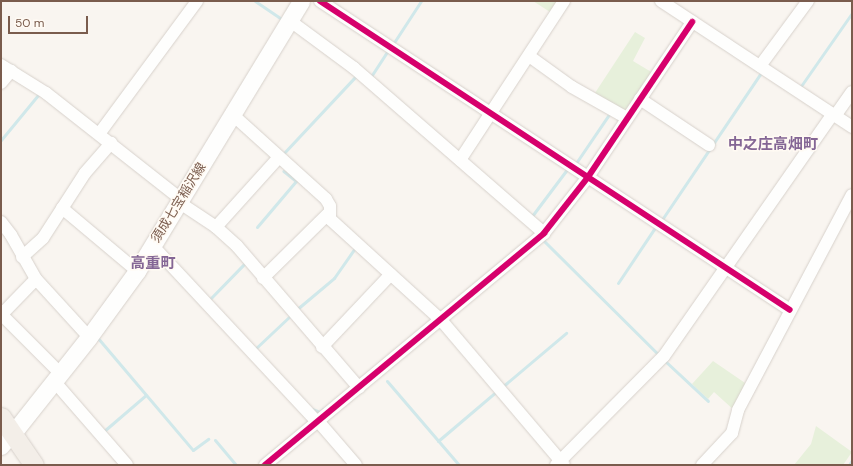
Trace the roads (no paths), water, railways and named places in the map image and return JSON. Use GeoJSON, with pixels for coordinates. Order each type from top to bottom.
{"type":"FeatureCollection","features":[{"type":"Feature","properties":{"kind":"main road","name":"須成七宝稲沢線"},"geometry":{"type":"LineString","coordinates":[[7,440],[89,337],[137,271],[233,116],[301,1]]}},
{"type":"Feature","properties":{"kind":"main road"},"geometry":{"type":"LineString","coordinates":[[1,417],[7,440],[34,465]]}},
{"type":"Feature","properties":{"kind":"street"},"geometry":{"type":"LineString","coordinates":[[99,134],[197,1]]}},
{"type":"Feature","properties":{"kind":"street"},"geometry":{"type":"LineString","coordinates":[[320,1],[492,112],[790,310]]}},
{"type":"Feature","properties":{"kind":"street"},"geometry":{"type":"LineString","coordinates":[[460,160],[564,1]]}},
{"type":"Feature","properties":{"kind":"street"},"geometry":{"type":"LineString","coordinates":[[661,1],[852,127]]}},
{"type":"Feature","properties":{"kind":"street"},"geometry":{"type":"LineString","coordinates":[[760,66],[808,1]]}},
{"type":"Feature","properties":{"kind":"street"},"geometry":{"type":"LineString","coordinates":[[289,20],[354,68],[544,233]]}},
{"type":"Feature","properties":{"kind":"street"},"geometry":{"type":"LineString","coordinates":[[265,465],[544,233],[588,176],[692,22]]}},
{"type":"Feature","properties":{"kind":"street"},"geometry":{"type":"LineString","coordinates":[[529,56],[572,87],[627,118]]}},
{"type":"Feature","properties":{"kind":"street"},"geometry":{"type":"LineString","coordinates":[[1,83],[6,68],[46,93],[181,201],[216,227],[237,246],[358,388]]}},
{"type":"Feature","properties":{"kind":"street"},"geometry":{"type":"LineString","coordinates":[[328,214],[330,219],[441,320],[560,464],[664,356],[725,268],[852,92]]}},
{"type":"Feature","properties":{"kind":"street"},"geometry":{"type":"LineString","coordinates":[[640,99],[708,145]]}},
{"type":"Feature","properties":{"kind":"street"},"geometry":{"type":"LineString","coordinates":[[233,116],[326,199],[330,206],[328,214],[263,278]]}},
{"type":"Feature","properties":{"kind":"street"},"geometry":{"type":"LineString","coordinates":[[22,257],[43,238],[85,173],[111,144]]}},
{"type":"Feature","properties":{"kind":"street"},"geometry":{"type":"LineString","coordinates":[[216,227],[279,157]]}},
{"type":"Feature","properties":{"kind":"street"},"geometry":{"type":"LineString","coordinates":[[702,465],[732,432],[738,410],[852,195]]}},
{"type":"Feature","properties":{"kind":"street"},"geometry":{"type":"LineString","coordinates":[[62,208],[137,271]]}},
{"type":"Feature","properties":{"kind":"street"},"geometry":{"type":"LineString","coordinates":[[1,222],[36,279],[89,337]]}},
{"type":"Feature","properties":{"kind":"street"},"geometry":{"type":"LineString","coordinates":[[153,246],[318,421],[356,465]]}},
{"type":"Feature","properties":{"kind":"street"},"geometry":{"type":"LineString","coordinates":[[322,347],[391,274]]}},
{"type":"Feature","properties":{"kind":"street"},"geometry":{"type":"LineString","coordinates":[[36,279],[2,312],[57,377],[127,465]]}},
{"type":"Feature","properties":{"kind":"waterway"},"geometry":{"type":"LineString","coordinates":[[255,1],[282,19]]}},
{"type":"Feature","properties":{"kind":"waterway"},"geometry":{"type":"LineString","coordinates":[[393,44],[421,1]]}},
{"type":"Feature","properties":{"kind":"waterway"},"geometry":{"type":"LineString","coordinates":[[801,86],[852,13]]}},
{"type":"Feature","properties":{"kind":"waterway"},"geometry":{"type":"LineString","coordinates":[[370,78],[388,50]]}},
{"type":"Feature","properties":{"kind":"waterway"},"geometry":{"type":"LineString","coordinates":[[661,221],[761,73]]}},
{"type":"Feature","properties":{"kind":"waterway"},"geometry":{"type":"LineString","coordinates":[[283,154],[357,75]]}},
{"type":"Feature","properties":{"kind":"waterway"},"geometry":{"type":"LineString","coordinates":[[1,140],[38,95]]}},
{"type":"Feature","properties":{"kind":"waterway"},"geometry":{"type":"LineString","coordinates":[[576,163],[610,113]]}},
{"type":"Feature","properties":{"kind":"waterway"},"geometry":{"type":"LineString","coordinates":[[532,216],[568,168]]}},
{"type":"Feature","properties":{"kind":"waterway"},"geometry":{"type":"LineString","coordinates":[[257,227],[296,181],[283,171]]}},
{"type":"Feature","properties":{"kind":"waterway"},"geometry":{"type":"LineString","coordinates":[[618,283],[656,226]]}},
{"type":"Feature","properties":{"kind":"waterway"},"geometry":{"type":"LineString","coordinates":[[543,240],[660,356]]}},
{"type":"Feature","properties":{"kind":"waterway"},"geometry":{"type":"LineString","coordinates":[[296,310],[334,278],[355,248]]}},
{"type":"Feature","properties":{"kind":"waterway"},"geometry":{"type":"LineString","coordinates":[[210,299],[244,264]]}},
{"type":"Feature","properties":{"kind":"waterway"},"geometry":{"type":"LineString","coordinates":[[255,349],[289,317]]}},
{"type":"Feature","properties":{"kind":"waterway"},"geometry":{"type":"LineString","coordinates":[[502,387],[566,333]]}},
{"type":"Feature","properties":{"kind":"waterway"},"geometry":{"type":"LineString","coordinates":[[97,337],[193,450],[208,439]]}},
{"type":"Feature","properties":{"kind":"waterway"},"geometry":{"type":"LineString","coordinates":[[664,360],[708,401]]}},
{"type":"Feature","properties":{"kind":"waterway"},"geometry":{"type":"LineString","coordinates":[[387,381],[459,465]]}},
{"type":"Feature","properties":{"kind":"waterway"},"geometry":{"type":"LineString","coordinates":[[438,441],[497,391]]}},
{"type":"Feature","properties":{"kind":"waterway"},"geometry":{"type":"LineString","coordinates":[[104,431],[146,395]]}},
{"type":"Feature","properties":{"kind":"waterway"},"geometry":{"type":"LineString","coordinates":[[312,409],[320,412],[323,409]]}},
{"type":"Feature","properties":{"kind":"waterway"},"geometry":{"type":"LineString","coordinates":[[215,440],[236,465]]}},
{"type":"Feature","properties":{"kind":"waterway"},"geometry":{"type":"LineString","coordinates":[[849,465],[852,460]]}},
{"type":"Feature","properties":{"kind":"district","name":"中之庄高畑町"},"geometry":{"type":"Point","coordinates":[773,145]}},
{"type":"Feature","properties":{"kind":"district","name":"高重町"},"geometry":{"type":"Point","coordinates":[153,264]}}]}
